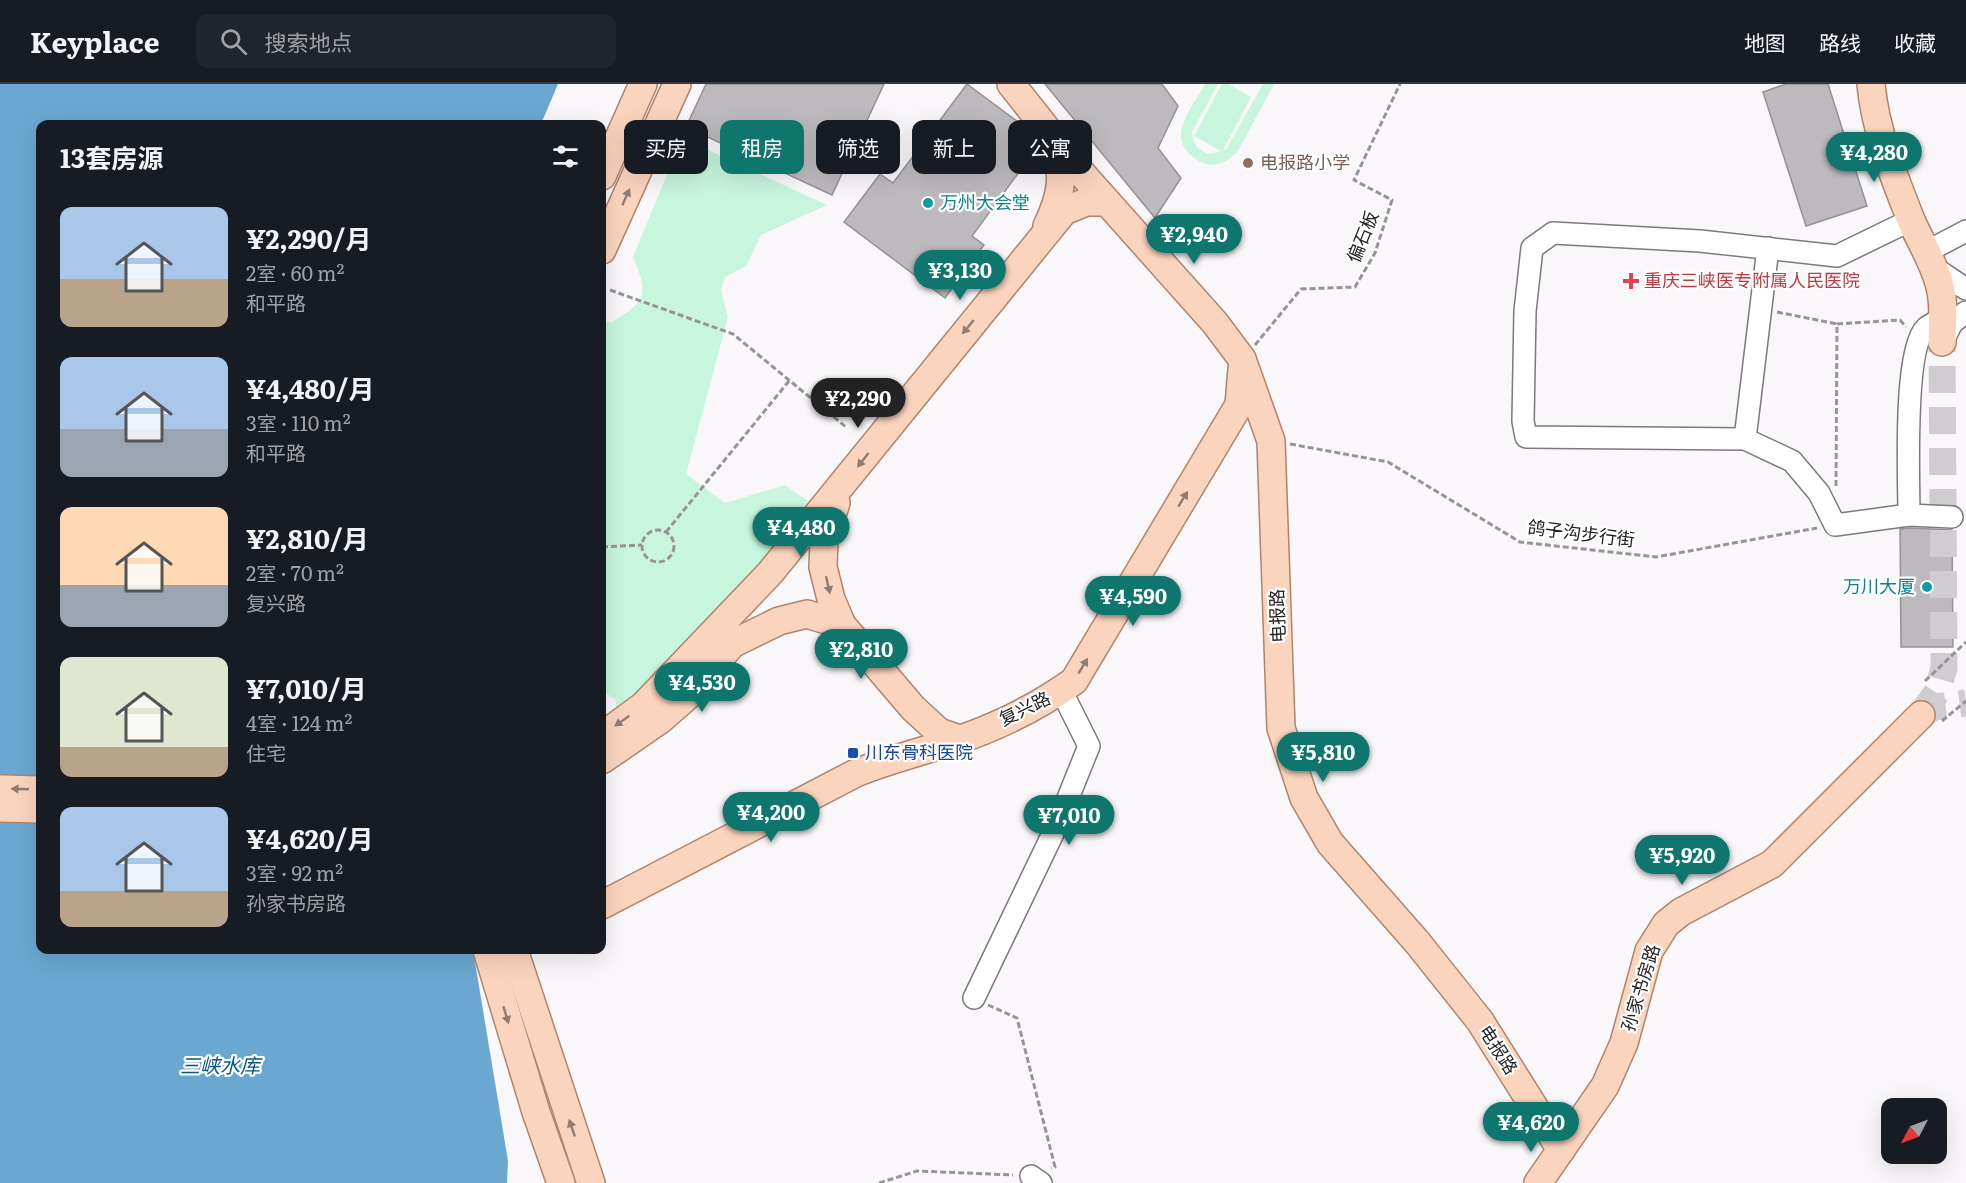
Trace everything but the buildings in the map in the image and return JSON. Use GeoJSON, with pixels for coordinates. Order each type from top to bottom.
{"type":"FeatureCollection","features":[{"type":"Feature","properties":{"kind":"main road"},"geometry":{"type":"LineString","coordinates":[[606,167],[643,84]]}},
{"type":"Feature","properties":{"kind":"main road"},"geometry":{"type":"LineString","coordinates":[[606,241],[677,84]]}},
{"type":"Feature","properties":{"kind":"main road","name":"电报路"},"geometry":{"type":"LineString","coordinates":[[1011,84],[1040,120]]}},
{"type":"Feature","properties":{"kind":"main road"},"geometry":{"type":"LineString","coordinates":[[1872,84],[1873,102],[1884,146],[1911,220],[1930,259],[1943,299],[1942,328]]}},
{"type":"Feature","properties":{"kind":"main road"},"geometry":{"type":"LineString","coordinates":[[1044,232],[1059,200],[1062,174]]}},
{"type":"Feature","properties":{"kind":"main road","name":"电报路"},"geometry":{"type":"LineString","coordinates":[[1084,174],[1215,323],[1242,359],[1270,438],[1281,728],[1304,798],[1330,843],[1417,942],[1480,1021],[1561,1150]]}},
{"type":"Feature","properties":{"kind":"main road"},"geometry":{"type":"LineString","coordinates":[[606,733],[643,706],[770,573],[841,488],[1044,232],[1064,211],[1086,202],[1107,202]]}},
{"type":"Feature","properties":{"kind":"main road","name":"复兴路"},"geometry":{"type":"LineString","coordinates":[[606,903],[856,773],[882,762],[959,739],[1043,703],[1074,681],[1239,405],[1242,359]]}},
{"type":"Feature","properties":{"kind":"main road"},"geometry":{"type":"LineString","coordinates":[[1222,436],[1238,418],[1248,417],[1258,422],[1270,438]]}},
{"type":"Feature","properties":{"kind":"main road"},"geometry":{"type":"LineString","coordinates":[[841,488],[824,539],[824,567],[831,599],[842,625],[913,708],[939,732],[959,739]]}},
{"type":"Feature","properties":{"kind":"main road"},"geometry":{"type":"LineString","coordinates":[[606,757],[660,720],[692,692],[732,644],[779,621],[807,614],[842,625]]}},
{"type":"Feature","properties":{"kind":"main road"},"geometry":{"type":"LineString","coordinates":[[882,762],[904,746],[915,730],[913,708]]}},
{"type":"Feature","properties":{"kind":"main road","name":"孙家书房路"},"geometry":{"type":"LineString","coordinates":[[1538,1183],[1593,1107],[1614,1067],[1649,951],[1666,924],[1681,912],[1772,864],[1931,718]]}},
{"type":"Feature","properties":{"kind":"main road"},"geometry":{"type":"LineString","coordinates":[[0,789],[36,790]]}},
{"type":"Feature","properties":{"kind":"main road"},"geometry":{"type":"LineString","coordinates":[[0,808],[36,809]]}},
{"type":"Feature","properties":{"kind":"main road"},"geometry":{"type":"LineString","coordinates":[[495,954],[561,1183]]}},
{"type":"Feature","properties":{"kind":"main road"},"geometry":{"type":"LineString","coordinates":[[515,954],[591,1183]]}},
{"type":"Feature","properties":{"kind":"street"},"geometry":{"type":"LineString","coordinates":[[1911,220],[1837,256],[1700,241],[1553,233],[1532,248],[1526,311],[1523,421],[1526,437],[1744,439],[1792,461],[1819,492],[1835,525],[1909,515],[1952,517]]}},
{"type":"Feature","properties":{"kind":"street"},"geometry":{"type":"LineString","coordinates":[[1966,231],[1930,259],[1966,289]]}},
{"type":"Feature","properties":{"kind":"street"},"geometry":{"type":"LineString","coordinates":[[1744,439],[1768,248]]}},
{"type":"Feature","properties":{"kind":"street"},"geometry":{"type":"LineString","coordinates":[[1909,515],[1910,388],[1942,328]]}},
{"type":"Feature","properties":{"kind":"street"},"geometry":{"type":"LineString","coordinates":[[974,998],[1058,822],[1089,747],[1061,690]]}},
{"type":"Feature","properties":{"kind":"path","name":"偏石板"},"geometry":{"type":"LineString","coordinates":[[1242,359],[1301,289],[1355,287],[1375,253],[1392,200],[1354,180],[1400,84]]}},
{"type":"Feature","properties":{"kind":"path"},"geometry":{"type":"LineString","coordinates":[[610,290],[733,334],[846,427]]}},
{"type":"Feature","properties":{"kind":"path"},"geometry":{"type":"LineString","coordinates":[[1762,309],[1837,324],[1900,320],[1942,328]]}},
{"type":"Feature","properties":{"kind":"path"},"geometry":{"type":"LineString","coordinates":[[1836,490],[1837,324]]}},
{"type":"Feature","properties":{"kind":"path"},"geometry":{"type":"LineString","coordinates":[[666,532],[789,381]]}},
{"type":"Feature","properties":{"kind":"path","name":"鸽子沟步行街"},"geometry":{"type":"LineString","coordinates":[[1270,438],[1388,462],[1520,542],[1656,557],[1785,532],[1835,525]]}},
{"type":"Feature","properties":{"kind":"path"},"geometry":{"type":"LineString","coordinates":[[657,530],[666,532],[672,538],[674,546],[671,555],[656,562],[649,559],[643,553],[642,545],[650,532],[657,530]]}},
{"type":"Feature","properties":{"kind":"path"},"geometry":{"type":"LineString","coordinates":[[606,547],[642,545]]}},
{"type":"Feature","properties":{"kind":"path"},"geometry":{"type":"LineString","coordinates":[[1925,681],[1966,642]]}},
{"type":"Feature","properties":{"kind":"path"},"geometry":{"type":"LineString","coordinates":[[1931,718],[1966,701]]}},
{"type":"Feature","properties":{"kind":"path"},"geometry":{"type":"LineString","coordinates":[[879,1183],[917,1171],[1036,1179],[1055,1167],[1017,1018],[974,998]]}},
{"type":"Feature","properties":{"kind":"green space"},"geometry":{"type":"Polygon","coordinates":[[[1205,84],[1218,84],[1192,132],[1197,146],[1210,154],[1221,151],[1194,136],[1222,84],[1228,84],[1251,97],[1223,150],[1227,148],[1263,84],[1274,84],[1238,151],[1227,161],[1212,165],[1199,161],[1188,153],[1181,136],[1190,109],[1205,84]]]}},
{"type":"Feature","properties":{"kind":"green space"},"geometry":{"type":"Polygon","coordinates":[[[708,150],[720,156],[720,174],[760,174],[827,205],[761,235],[746,266],[725,277],[721,290],[728,317],[686,474],[725,503],[785,485],[808,501],[743,584],[668,664],[617,711],[615,699],[606,693],[606,322],[612,322],[638,302],[643,289],[633,257],[667,174],[708,174],[708,150]]]}},
{"type":"Feature","properties":{"kind":"water","name":"三峡水库"},"geometry":{"type":"Polygon","coordinates":[[[0,84],[558,84],[543,120],[36,120],[36,954],[474,954],[508,1161],[507,1183],[0,1183],[0,84]]]}},
{"type":"Feature","properties":{"kind":"tunnel"},"geometry":{"type":"LineString","coordinates":[[1921,715],[1937,692],[1944,668],[1942,342]]}},
{"type":"Feature","properties":{"kind":"tunnel"},"geometry":{"type":"LineString","coordinates":[[1921,715],[1934,707],[1966,703]]}},
{"type":"Feature","properties":{"kind":"place","name":"电报路小学"},"geometry":{"type":"Point","coordinates":[1248,163]}},
{"type":"Feature","properties":{"kind":"place","name":"万州大会堂"},"geometry":{"type":"Point","coordinates":[928,203]}},
{"type":"Feature","properties":{"kind":"place","name":"重庆三峡医专附属人民医院"},"geometry":{"type":"Point","coordinates":[1631,281]}},
{"type":"Feature","properties":{"kind":"place","name":"万川大厦"},"geometry":{"type":"Point","coordinates":[1927,587]}},
{"type":"Feature","properties":{"kind":"place","name":"川东骨科医院"},"geometry":{"type":"Point","coordinates":[853,753]}}]}
